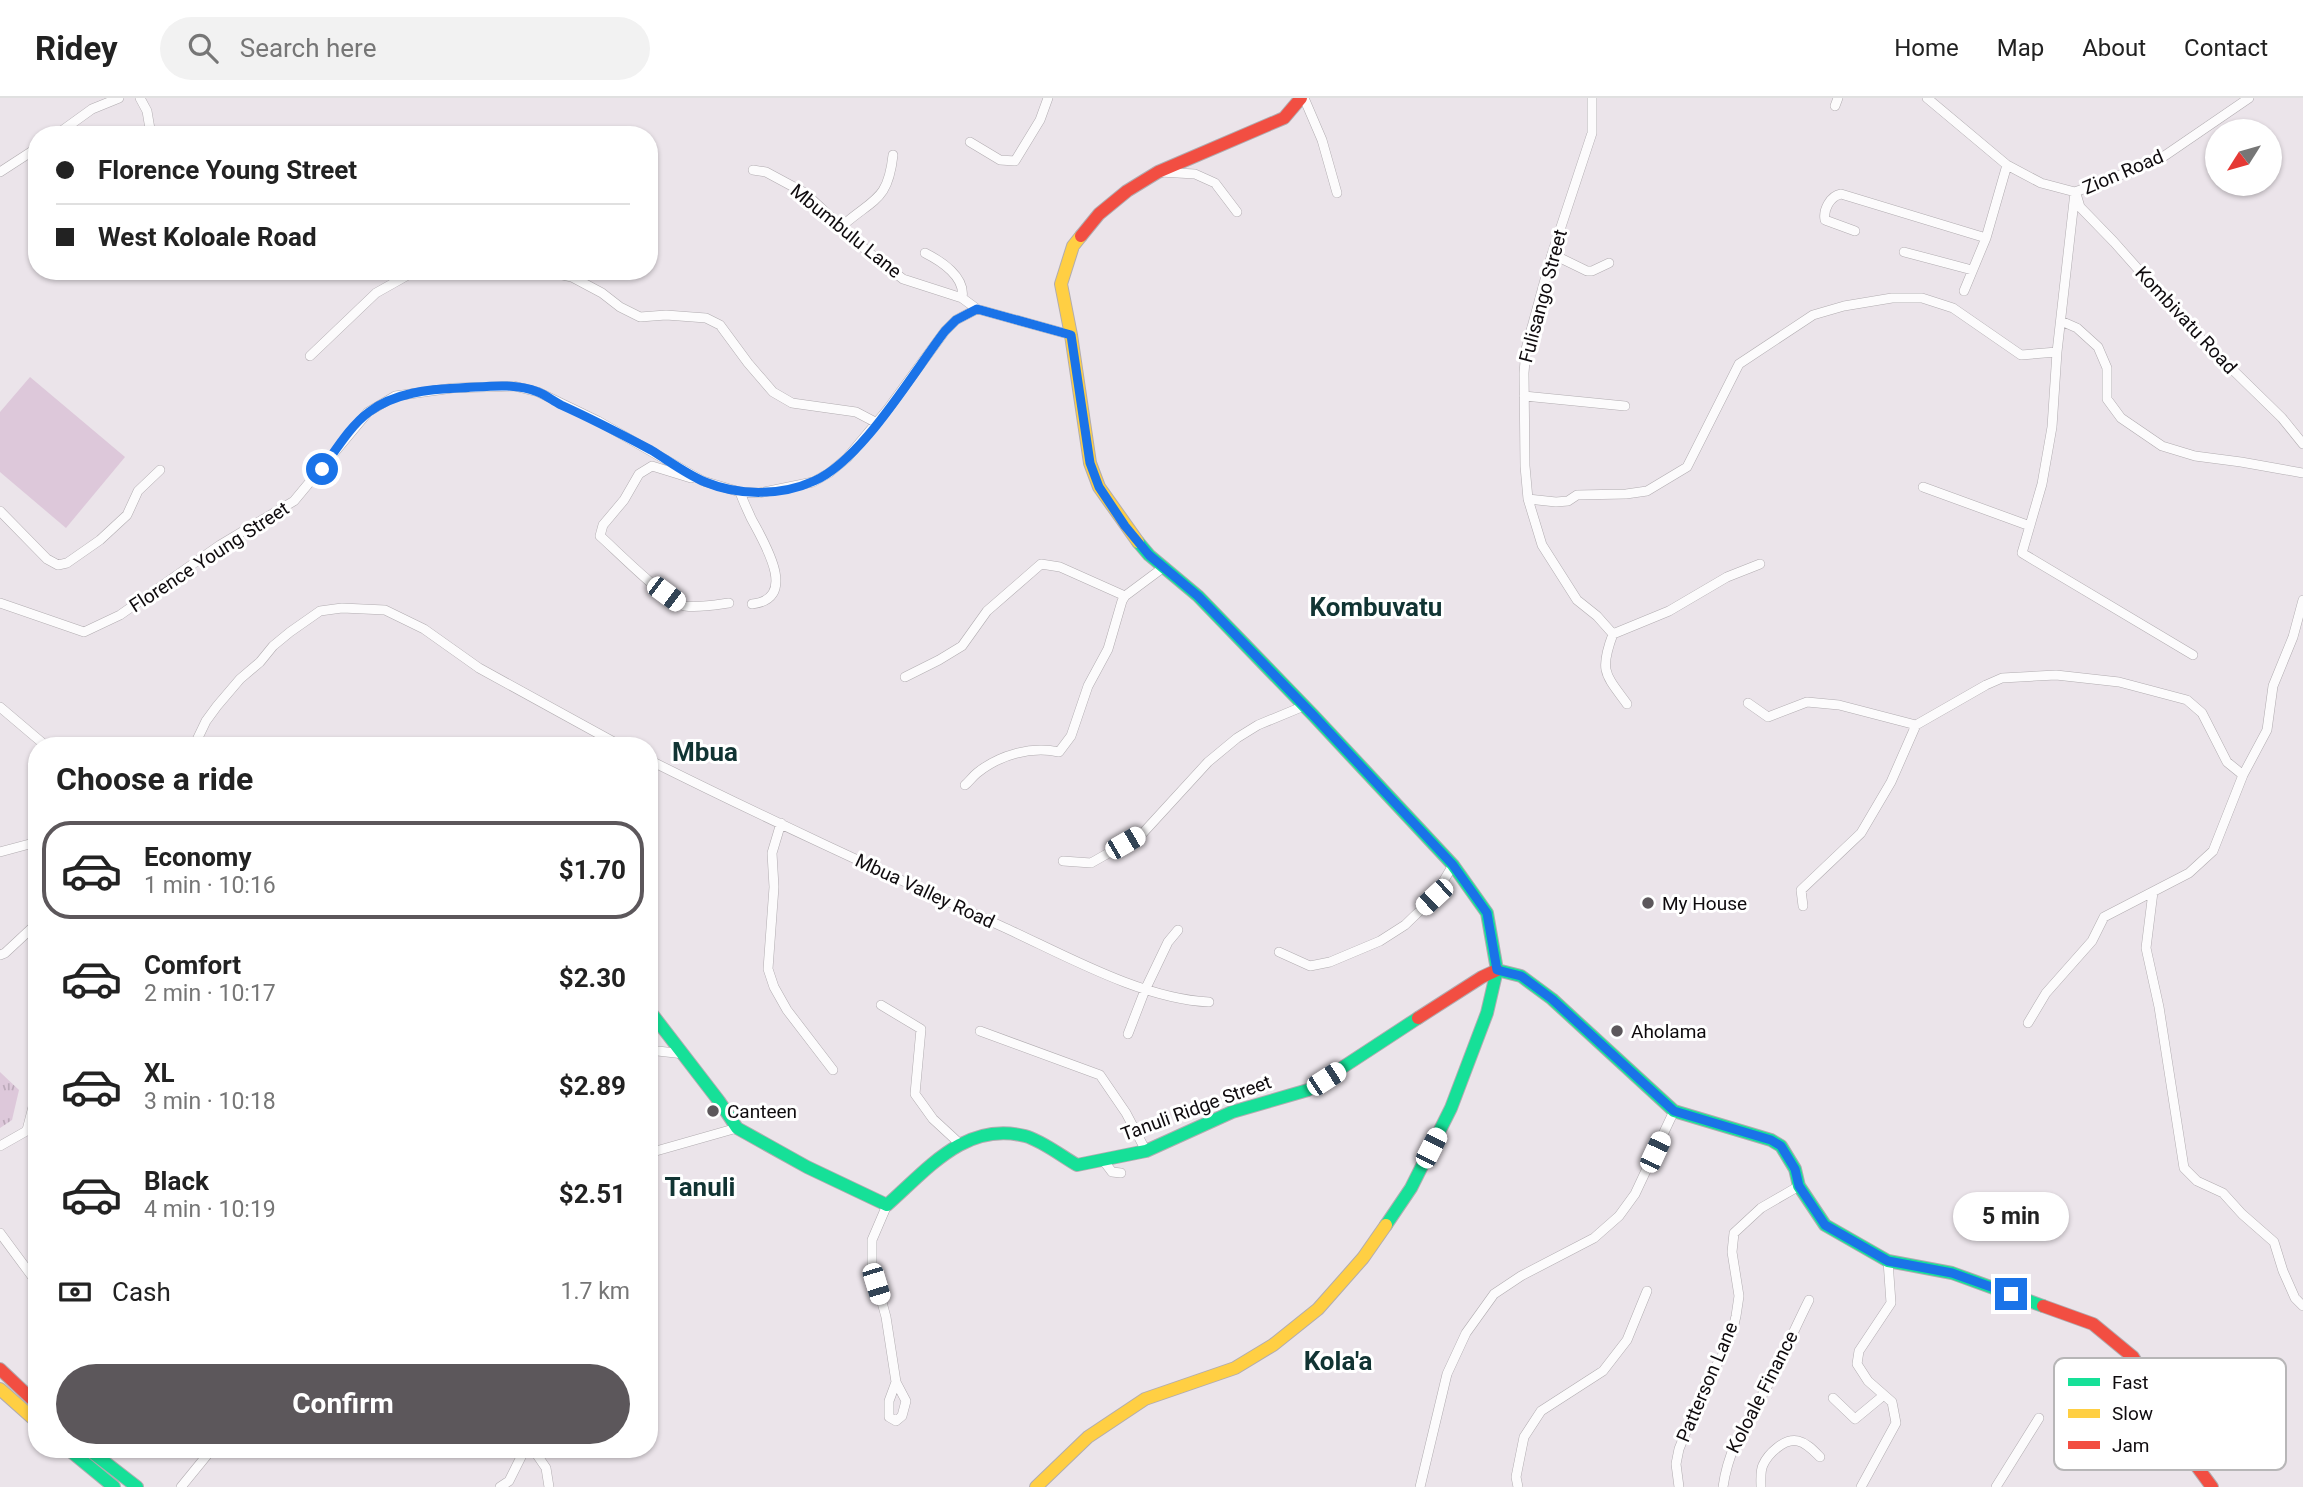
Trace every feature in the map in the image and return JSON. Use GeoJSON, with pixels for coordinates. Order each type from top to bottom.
{"type":"FeatureCollection","features":[{"type":"Feature","properties":{"kind":"street"},"geometry":{"type":"LineString","coordinates":[[68,126],[92,109],[118,98]]}},
{"type":"Feature","properties":{"kind":"street"},"geometry":{"type":"LineString","coordinates":[[140,98],[147,111],[150,126]]}},
{"type":"Feature","properties":{"kind":"street"},"geometry":{"type":"LineString","coordinates":[[970,142],[1000,160],[1015,162],[1040,120],[1048,98]]}},
{"type":"Feature","properties":{"kind":"street"},"geometry":{"type":"LineString","coordinates":[[1036,1487],[1088,1437],[1145,1399],[1235,1368],[1273,1345],[1318,1309],[1363,1258],[1411,1188],[1451,1108],[1487,1013],[1497,970],[1487,913],[1453,865],[1198,596],[1149,555],[1125,526],[1099,487],[1090,463],[1061,284],[1073,246],[1099,214],[1158,172],[1284,118],[1302,98],[1322,140],[1337,193]]}},
{"type":"Feature","properties":{"kind":"street","name":"Fulisango Street"},"geometry":{"type":"LineString","coordinates":[[1592,98],[1592,133],[1552,254],[1526,349],[1525,466],[1528,499],[1542,545],[1577,600],[1597,616],[1613,635]]}},
{"type":"Feature","properties":{"kind":"street","name":"Zion Road"},"geometry":{"type":"LineString","coordinates":[[1927,98],[2007,165],[2041,183],[2075,192],[2157,161],[2249,98]]}},
{"type":"Feature","properties":{"kind":"street"},"geometry":{"type":"LineString","coordinates":[[0,172],[28,154]]}},
{"type":"Feature","properties":{"kind":"street"},"geometry":{"type":"LineString","coordinates":[[842,226],[885,191],[893,155]]}},
{"type":"Feature","properties":{"kind":"street"},"geometry":{"type":"LineString","coordinates":[[1964,290],[1986,238],[2007,165]]}},
{"type":"Feature","properties":{"kind":"street","name":"Mbumbulu Lane"},"geometry":{"type":"LineString","coordinates":[[753,170],[766,172],[805,193],[867,251],[903,279],[962,298],[977,309]]}},
{"type":"Feature","properties":{"kind":"street"},"geometry":{"type":"LineString","coordinates":[[1158,172],[1195,174],[1215,183],[1237,212]]}},
{"type":"Feature","properties":{"kind":"street"},"geometry":{"type":"LineString","coordinates":[[2075,192],[2057,352],[2052,427],[2042,484],[2022,553],[2193,655]]}},
{"type":"Feature","properties":{"kind":"street","name":"Kombivatu Road"},"geometry":{"type":"LineString","coordinates":[[2075,192],[2080,206],[2193,331],[2282,418],[2303,444]]}},
{"type":"Feature","properties":{"kind":"street"},"geometry":{"type":"LineString","coordinates":[[1855,231],[1825,220],[1824,216],[1835,195],[1841,194],[1986,238]]}},
{"type":"Feature","properties":{"kind":"street"},"geometry":{"type":"LineString","coordinates":[[1904,252],[1972,270]]}},
{"type":"Feature","properties":{"kind":"street"},"geometry":{"type":"LineString","coordinates":[[925,253],[944,262],[954,274],[963,292],[962,298]]}},
{"type":"Feature","properties":{"kind":"street"},"geometry":{"type":"LineString","coordinates":[[1552,254],[1587,271],[1609,263]]}},
{"type":"Feature","properties":{"kind":"street"},"geometry":{"type":"LineString","coordinates":[[310,356],[376,293],[399,280]]}},
{"type":"Feature","properties":{"kind":"street"},"geometry":{"type":"LineString","coordinates":[[578,280],[640,317],[706,318],[720,325],[774,392],[792,403],[856,411],[877,424]]}},
{"type":"Feature","properties":{"kind":"street"},"geometry":{"type":"LineString","coordinates":[[1528,499],[1556,502],[1568,501],[1577,495],[1647,491],[1687,467],[1739,363],[1813,314],[1892,298],[1922,298],[1953,308],[2021,355],[2057,352]]}},
{"type":"Feature","properties":{"kind":"street"},"geometry":{"type":"LineString","coordinates":[[977,309],[1071,335]]}},
{"type":"Feature","properties":{"kind":"street","name":"Florence Young Street"},"geometry":{"type":"LineString","coordinates":[[0,603],[84,632],[120,615],[220,545],[294,501],[368,412],[395,396],[453,388],[514,386],[538,392],[598,421],[702,481],[740,492],[759,493],[813,482],[847,458],[877,424],[945,331],[956,320],[977,309]]}},
{"type":"Feature","properties":{"kind":"street"},"geometry":{"type":"LineString","coordinates":[[2061,321],[2077,328],[2098,347],[2107,368],[2107,399],[2121,418],[2162,446],[2195,456],[2303,473]]}},
{"type":"Feature","properties":{"kind":"street"},"geometry":{"type":"LineString","coordinates":[[1524,396],[1625,406]]}},
{"type":"Feature","properties":{"kind":"street"},"geometry":{"type":"LineString","coordinates":[[702,481],[652,466],[639,474],[624,500],[603,525],[600,536],[627,562],[682,606],[729,603]]}},
{"type":"Feature","properties":{"kind":"street"},"geometry":{"type":"LineString","coordinates":[[0,511],[47,559],[58,565],[67,564],[100,540],[127,515],[138,491],[160,470]]}},
{"type":"Feature","properties":{"kind":"street"},"geometry":{"type":"LineString","coordinates":[[1923,488],[2030,526]]}},
{"type":"Feature","properties":{"kind":"street"},"geometry":{"type":"LineString","coordinates":[[740,492],[773,560],[773,594],[764,603],[752,604]]}},
{"type":"Feature","properties":{"kind":"street"},"geometry":{"type":"LineString","coordinates":[[905,677],[962,646],[986,611],[1041,564],[1060,567],[1125,596]]}},
{"type":"Feature","properties":{"kind":"street"},"geometry":{"type":"LineString","coordinates":[[1627,704],[1609,680],[1604,667],[1605,654],[1613,635],[1669,611],[1727,577],[1760,564]]}},
{"type":"Feature","properties":{"kind":"street"},"geometry":{"type":"LineString","coordinates":[[965,785],[977,773],[1018,752],[1042,749],[1059,752],[1071,736],[1088,686],[1108,649],[1122,600],[1164,567]]}},
{"type":"Feature","properties":{"kind":"street"},"geometry":{"type":"LineString","coordinates":[[2028,1023],[2046,993],[2092,941],[2104,917],[2189,873],[2213,851],[2242,775],[2267,730],[2273,686],[2293,637],[2303,600]]}},
{"type":"Feature","properties":{"kind":"street"},"geometry":{"type":"LineString","coordinates":[[199,737],[212,714],[240,679],[260,662],[273,646],[320,611],[342,608],[385,610],[414,624],[479,668],[605,737]]}},
{"type":"Feature","properties":{"kind":"street"},"geometry":{"type":"LineString","coordinates":[[1803,906],[1801,890],[1861,832],[1891,782],[1916,726],[2002,678],[2056,675],[2119,682],[2187,700],[2203,713],[2228,762],[2242,775]]}},
{"type":"Feature","properties":{"kind":"street"},"geometry":{"type":"LineString","coordinates":[[1748,703],[1768,717],[1807,702],[1839,705],[1916,726]]}},
{"type":"Feature","properties":{"kind":"street"},"geometry":{"type":"LineString","coordinates":[[1063,861],[1091,863],[1142,834],[1208,762],[1237,738],[1258,725],[1304,706]]}},
{"type":"Feature","properties":{"kind":"street"},"geometry":{"type":"LineString","coordinates":[[0,707],[35,737]]}},
{"type":"Feature","properties":{"kind":"street","name":"Mbua Valley Road"},"geometry":{"type":"LineString","coordinates":[[658,764],[827,847],[1134,986],[1188,1001],[1209,1002]]}},
{"type":"Feature","properties":{"kind":"street"},"geometry":{"type":"LineString","coordinates":[[781,823],[772,853],[774,887],[768,969],[774,987],[787,1010],[833,1070]]}},
{"type":"Feature","properties":{"kind":"street"},"geometry":{"type":"LineString","coordinates":[[0,852],[28,844]]}},
{"type":"Feature","properties":{"kind":"street"},"geometry":{"type":"LineString","coordinates":[[1279,952],[1310,967],[1330,962],[1380,941],[1405,925],[1434,897],[1453,865]]}},
{"type":"Feature","properties":{"kind":"street"},"geometry":{"type":"LineString","coordinates":[[2153,892],[2146,948],[2159,1007],[2184,1168],[2197,1181],[2223,1193],[2274,1242],[2295,1298],[2303,1306]]}},
{"type":"Feature","properties":{"kind":"street"},"geometry":{"type":"LineString","coordinates":[[1128,1034],[1145,990],[1168,943],[1178,930]]}},
{"type":"Feature","properties":{"kind":"street"},"geometry":{"type":"LineString","coordinates":[[0,955],[28,932]]}},
{"type":"Feature","properties":{"kind":"street"},"geometry":{"type":"LineString","coordinates":[[1497,970],[1521,976],[1542,991],[1674,1111],[1771,1140],[1781,1146],[1795,1169],[1799,1186],[1825,1225],[1888,1261],[1952,1273],[2093,1324],[2134,1358]]}},
{"type":"Feature","properties":{"kind":"street","name":"Tanuli Ridge Street"},"geometry":{"type":"LineString","coordinates":[[887,1205],[959,1143],[992,1132],[1027,1136],[1077,1165],[1146,1151],[1232,1112],[1308,1090],[1482,977],[1497,970]]}},
{"type":"Feature","properties":{"kind":"street"},"geometry":{"type":"LineString","coordinates":[[881,1005],[921,1029],[915,1094],[933,1119],[959,1143]]}},
{"type":"Feature","properties":{"kind":"street"},"geometry":{"type":"LineString","coordinates":[[658,1021],[737,1128],[796,1161],[887,1205],[872,1240],[872,1266],[886,1317],[896,1382]]}},
{"type":"Feature","properties":{"kind":"street"},"geometry":{"type":"LineString","coordinates":[[980,1031],[1100,1075],[1126,1112],[1146,1151]]}},
{"type":"Feature","properties":{"kind":"street"},"geometry":{"type":"LineString","coordinates":[[658,1051],[684,1054]]}},
{"type":"Feature","properties":{"kind":"street"},"geometry":{"type":"LineString","coordinates":[[1420,1487],[1447,1374],[1466,1333],[1494,1294],[1521,1276],[1594,1238],[1619,1216],[1635,1194],[1674,1111]]}},
{"type":"Feature","properties":{"kind":"street"},"geometry":{"type":"LineString","coordinates":[[0,1146],[27,1130],[28,1126]]}},
{"type":"Feature","properties":{"kind":"street"},"geometry":{"type":"LineString","coordinates":[[658,1150],[737,1128]]}},
{"type":"Feature","properties":{"kind":"street"},"geometry":{"type":"LineString","coordinates":[[1102,1160],[1112,1172],[1121,1173]]}},
{"type":"Feature","properties":{"kind":"street","name":"Patterson Lane"},"geometry":{"type":"LineString","coordinates":[[1679,1487],[1675,1464],[1679,1449],[1705,1385],[1727,1344],[1736,1316],[1739,1296],[1732,1252],[1734,1233],[1761,1208],[1799,1186]]}},
{"type":"Feature","properties":{"kind":"street"},"geometry":{"type":"LineString","coordinates":[[0,1233],[28,1271]]}},
{"type":"Feature","properties":{"kind":"street"},"geometry":{"type":"LineString","coordinates":[[1861,1487],[1896,1423],[1892,1402],[1868,1381],[1857,1364],[1859,1351],[1891,1303],[1888,1261]]}},
{"type":"Feature","properties":{"kind":"street"},"geometry":{"type":"LineString","coordinates":[[1518,1487],[1516,1478],[1524,1437],[1541,1411],[1603,1371],[1627,1340],[1647,1290]]}},
{"type":"Feature","properties":{"kind":"street","name":"Koloale Finance"},"geometry":{"type":"LineString","coordinates":[[1723,1487],[1727,1463],[1739,1436],[1809,1300]]}},
{"type":"Feature","properties":{"kind":"street"},"geometry":{"type":"LineString","coordinates":[[0,1369],[28,1395]]}},
{"type":"Feature","properties":{"kind":"street"},"geometry":{"type":"LineString","coordinates":[[0,1390],[28,1414]]}},
{"type":"Feature","properties":{"kind":"street"},"geometry":{"type":"LineString","coordinates":[[1833,1398],[1854,1419],[1884,1395]]}},
{"type":"Feature","properties":{"kind":"street"},"geometry":{"type":"LineString","coordinates":[[1996,1487],[2039,1418]]}},
{"type":"Feature","properties":{"kind":"street"},"geometry":{"type":"LineString","coordinates":[[1761,1487],[1761,1467],[1783,1443],[1798,1441],[1808,1445],[1820,1457]]}},
{"type":"Feature","properties":{"kind":"street"},"geometry":{"type":"LineString","coordinates":[[79,1458],[114,1487]]}},
{"type":"Feature","properties":{"kind":"street"},"geometry":{"type":"LineString","coordinates":[[100,1458],[137,1487]]}},
{"type":"Feature","properties":{"kind":"street"},"geometry":{"type":"LineString","coordinates":[[181,1487],[205,1458]]}},
{"type":"Feature","properties":{"kind":"street"},"geometry":{"type":"LineString","coordinates":[[500,1487],[509,1480],[520,1458]]}},
{"type":"Feature","properties":{"kind":"street"},"geometry":{"type":"LineString","coordinates":[[539,1458],[546,1468],[549,1487]]}},
{"type":"Feature","properties":{"kind":"street"},"geometry":{"type":"LineString","coordinates":[[2199,1470],[2212,1487]]}},
{"type":"Feature","properties":{"kind":"green space"},"geometry":{"type":"Polygon","coordinates":[[[30,377],[125,457],[66,528],[0,472],[0,412],[30,377]]]}},
{"type":"Feature","properties":{"kind":"green space"},"geometry":{"type":"Polygon","coordinates":[[[0,1072],[19,1090],[12,1120],[0,1128],[0,1072]]]}},
{"type":"Feature","properties":{"kind":"traffic: fast"},"geometry":{"type":"LineString","coordinates":[[1138,542],[1149,555],[1198,596],[1313,715],[1453,865],[1487,913],[1497,970],[1487,1013],[1451,1108],[1411,1188],[1386,1225]]}},
{"type":"Feature","properties":{"kind":"traffic: fast"},"geometry":{"type":"LineString","coordinates":[[1497,970],[1521,976],[1552,999],[1674,1111],[1771,1140],[1781,1146],[1795,1169],[1799,1186],[1825,1225],[1888,1261],[1952,1273],[2043,1306]]}},
{"type":"Feature","properties":{"kind":"traffic: fast"},"geometry":{"type":"LineString","coordinates":[[658,1022],[737,1128],[807,1167],[887,1205],[949,1151],[984,1135],[1004,1133],[1025,1136],[1077,1165],[1146,1151],[1232,1112],[1308,1090],[1418,1018]]}},
{"type":"Feature","properties":{"kind":"traffic: fast"},"geometry":{"type":"LineString","coordinates":[[79,1458],[114,1487]]}},
{"type":"Feature","properties":{"kind":"traffic: fast"},"geometry":{"type":"LineString","coordinates":[[100,1458],[137,1487]]}},
{"type":"Feature","properties":{"kind":"traffic: slow"},"geometry":{"type":"LineString","coordinates":[[1081,236],[1073,246],[1061,284],[1090,463],[1099,487],[1138,542]]}},
{"type":"Feature","properties":{"kind":"traffic: slow"},"geometry":{"type":"LineString","coordinates":[[1036,1487],[1088,1437],[1145,1399],[1235,1368],[1273,1345],[1318,1309],[1363,1258],[1386,1225]]}},
{"type":"Feature","properties":{"kind":"traffic: slow"},"geometry":{"type":"LineString","coordinates":[[0,1389],[28,1414]]}},
{"type":"Feature","properties":{"kind":"traffic: jam"},"geometry":{"type":"LineString","coordinates":[[1081,236],[1099,214],[1127,191],[1158,172],[1284,118],[1301,98]]}},
{"type":"Feature","properties":{"kind":"traffic: jam"},"geometry":{"type":"LineString","coordinates":[[1418,1018],[1497,970]]}},
{"type":"Feature","properties":{"kind":"traffic: jam"},"geometry":{"type":"LineString","coordinates":[[2043,1306],[2093,1324],[2134,1358]]}},
{"type":"Feature","properties":{"kind":"traffic: jam"},"geometry":{"type":"LineString","coordinates":[[0,1369],[28,1395]]}},
{"type":"Feature","properties":{"kind":"traffic: jam"},"geometry":{"type":"LineString","coordinates":[[2199,1470],[2212,1487]]}},
{"type":"Feature","properties":{"kind":"place","name":"My House"},"geometry":{"type":"Point","coordinates":[1648,903]}},
{"type":"Feature","properties":{"kind":"place","name":"Aholama"},"geometry":{"type":"Point","coordinates":[1617,1031]}},
{"type":"Feature","properties":{"kind":"place","name":"Canteen"},"geometry":{"type":"Point","coordinates":[713,1111]}},
{"type":"Feature","properties":{"kind":"district","name":"Kombuvatu"},"geometry":{"type":"Point","coordinates":[1376,607]}},
{"type":"Feature","properties":{"kind":"district","name":"Mbua"},"geometry":{"type":"Point","coordinates":[705,752]}},
{"type":"Feature","properties":{"kind":"district","name":"Tanuli"},"geometry":{"type":"Point","coordinates":[700,1187]}},
{"type":"Feature","properties":{"kind":"district","name":"Kola'a"},"geometry":{"type":"Point","coordinates":[1338,1361]}},
{"type":"Feature","properties":{"kind":"route"},"geometry":{"type":"LineString","coordinates":[[322,469],[368,412],[395,396],[453,388],[514,386],[538,392],[598,421],[707,483],[740,492],[778,491],[813,482],[847,458],[888,410],[925,357],[956,320],[977,309],[1071,335],[1090,463],[1099,487],[1125,526],[1149,555],[1198,596],[1453,865],[1487,913],[1497,970],[1521,976],[1552,999],[1674,1111],[1771,1140],[1781,1146],[1795,1169],[1799,1186],[1825,1225],[1888,1261],[1952,1273],[2011,1294]]}}]}
